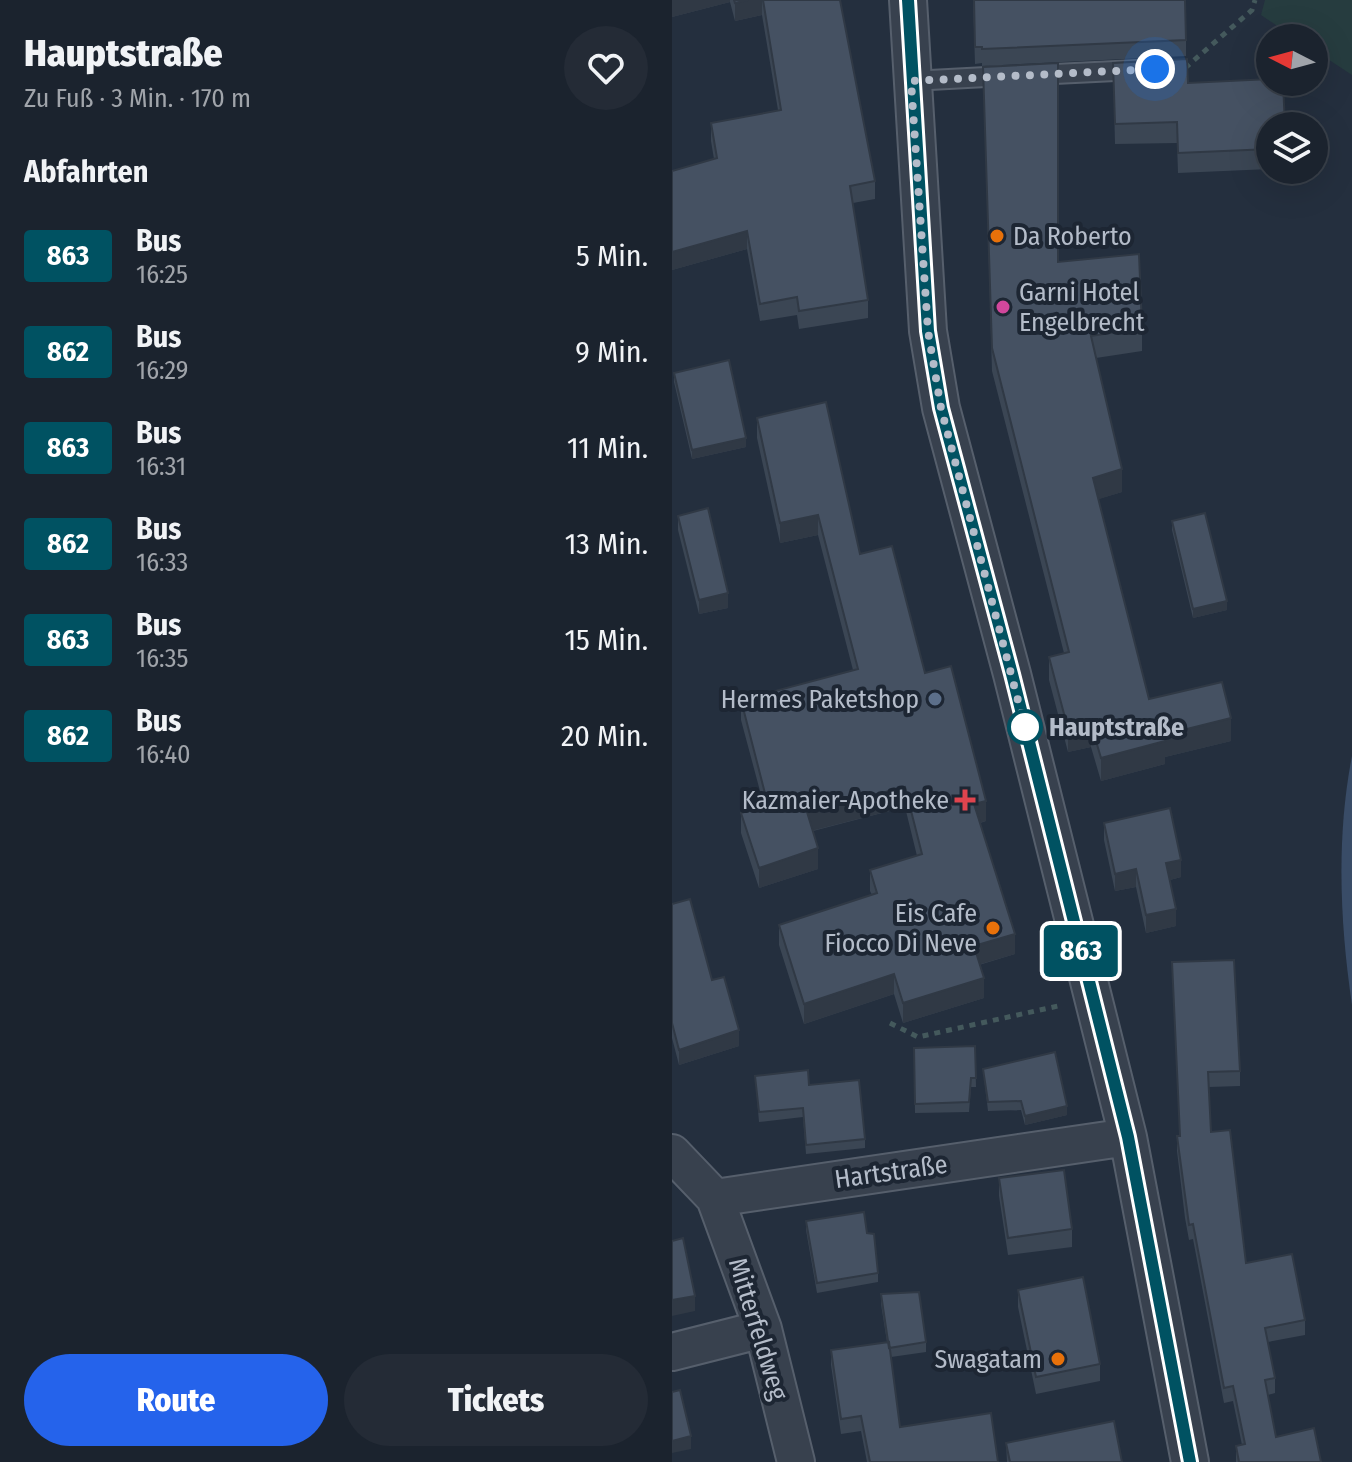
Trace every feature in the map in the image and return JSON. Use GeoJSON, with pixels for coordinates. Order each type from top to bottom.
{"type":"FeatureCollection","features":[{"type":"Feature","properties":{"kind":"street"},"geometry":{"type":"LineString","coordinates":[[908,0],[928,331],[941,408],[1012,674],[1128,1137],[1190,1462]]}},
{"type":"Feature","properties":{"kind":"street","name":"Hartstraße"},"geometry":{"type":"LineString","coordinates":[[715,1198],[1128,1137]]}},
{"type":"Feature","properties":{"kind":"street"},"geometry":{"type":"LineString","coordinates":[[672,1153],[715,1198]]}},
{"type":"Feature","properties":{"kind":"street","name":"Mitterfeldweg"},"geometry":{"type":"LineString","coordinates":[[715,1198],[763,1329],[796,1462]]}},
{"type":"Feature","properties":{"kind":"street"},"geometry":{"type":"LineString","coordinates":[[672,1352],[763,1329]]}},
{"type":"Feature","properties":{"kind":"lane"},"geometry":{"type":"LineString","coordinates":[[911,81],[1185,68]]}},
{"type":"Feature","properties":{"kind":"path"},"geometry":{"type":"LineString","coordinates":[[1185,68],[1252,10],[1255,0]]}},
{"type":"Feature","properties":{"kind":"path"},"geometry":{"type":"LineString","coordinates":[[890,1023],[918,1037],[1093,998]]}},
{"type":"Feature","properties":{"kind":"green space"},"geometry":{"type":"Polygon","coordinates":[[[1265,0],[1352,0],[1352,75],[1328,59],[1328,24],[1274,24],[1261,15],[1265,0]]]}},
{"type":"Feature","properties":{"kind":"water"},"geometry":{"type":"Polygon","coordinates":[[[1352,756],[1352,1005],[1345,943],[1342,849],[1352,756]]]}},
{"type":"Feature","properties":{"kind":"building"},"geometry":{"type":"Polygon","coordinates":[[[763,0],[840,0],[875,181],[850,186],[868,300],[799,311],[797,297],[760,304],[747,231],[672,252],[672,171],[717,158],[711,123],[781,110],[763,0]]]}},
{"type":"Feature","properties":{"kind":"building"},"geometry":{"type":"Polygon","coordinates":[[[974,0],[1185,0],[1186,40],[982,49],[975,47],[974,0]]]}},
{"type":"Feature","properties":{"kind":"building"},"geometry":{"type":"Polygon","coordinates":[[[1187,59],[1188,83],[1256,80],[1256,96],[1284,96],[1284,112],[1256,112],[1256,150],[1178,153],[1177,122],[1115,124],[1113,63],[1187,59]]]}},
{"type":"Feature","properties":{"kind":"building"},"geometry":{"type":"Polygon","coordinates":[[[1058,63],[1058,262],[1139,254],[1142,328],[1091,336],[1122,469],[1093,478],[1149,699],[1222,682],[1231,718],[1163,735],[1165,741],[1101,758],[1091,724],[1068,729],[1049,657],[1069,652],[992,348],[983,67],[1058,63]]]}},
{"type":"Feature","properties":{"kind":"building"},"geometry":{"type":"Polygon","coordinates":[[[729,360],[746,438],[692,450],[674,373],[729,360]]]}},
{"type":"Feature","properties":{"kind":"building"},"geometry":{"type":"Polygon","coordinates":[[[826,402],[860,554],[892,546],[925,673],[951,666],[986,801],[974,804],[1015,934],[974,946],[984,978],[903,1003],[894,974],[804,1004],[779,925],[877,893],[870,870],[922,854],[905,787],[807,812],[818,848],[759,868],[741,813],[768,805],[741,700],[858,669],[818,515],[780,523],[757,418],[826,402]]]}},
{"type":"Feature","properties":{"kind":"building"},"geometry":{"type":"Polygon","coordinates":[[[708,508],[728,593],[699,600],[678,516],[708,508]]]}},
{"type":"Feature","properties":{"kind":"building"},"geometry":{"type":"Polygon","coordinates":[[[1205,513],[1227,601],[1193,609],[1172,521],[1205,513]]]}},
{"type":"Feature","properties":{"kind":"building"},"geometry":{"type":"Polygon","coordinates":[[[1170,808],[1181,860],[1166,863],[1176,909],[1146,915],[1136,869],[1115,874],[1104,823],[1170,808]]]}},
{"type":"Feature","properties":{"kind":"building"},"geometry":{"type":"Polygon","coordinates":[[[690,899],[712,980],[724,977],[739,1030],[679,1050],[672,1023],[672,904],[690,899]]]}},
{"type":"Feature","properties":{"kind":"building"},"geometry":{"type":"Polygon","coordinates":[[[1234,960],[1240,1071],[1208,1072],[1211,1132],[1230,1130],[1246,1263],[1292,1254],[1305,1320],[1265,1328],[1275,1378],[1265,1380],[1276,1437],[1314,1428],[1321,1462],[1239,1462],[1236,1446],[1245,1444],[1233,1386],[1224,1388],[1193,1224],[1189,1225],[1177,1136],[1180,1136],[1172,962],[1234,960]]]}},
{"type":"Feature","properties":{"kind":"building"},"geometry":{"type":"Polygon","coordinates":[[[975,1046],[976,1078],[971,1078],[969,1102],[915,1104],[914,1048],[975,1046]]]}},
{"type":"Feature","properties":{"kind":"building"},"geometry":{"type":"Polygon","coordinates":[[[1055,1052],[1067,1106],[1025,1116],[1021,1101],[988,1102],[983,1069],[1055,1052]]]}},
{"type":"Feature","properties":{"kind":"building"},"geometry":{"type":"Polygon","coordinates":[[[808,1070],[809,1085],[859,1080],[865,1139],[806,1145],[803,1108],[759,1112],[755,1076],[808,1070]]]}},
{"type":"Feature","properties":{"kind":"building"},"geometry":{"type":"Polygon","coordinates":[[[1064,1170],[1072,1229],[1008,1238],[999,1178],[1064,1170]]]}},
{"type":"Feature","properties":{"kind":"building"},"geometry":{"type":"Polygon","coordinates":[[[864,1212],[867,1233],[874,1234],[878,1273],[817,1283],[806,1221],[864,1212]]]}},
{"type":"Feature","properties":{"kind":"building"},"geometry":{"type":"Polygon","coordinates":[[[683,1238],[695,1296],[672,1300],[672,1241],[683,1238]]]}},
{"type":"Feature","properties":{"kind":"building"},"geometry":{"type":"Polygon","coordinates":[[[1083,1277],[1100,1364],[1036,1377],[1018,1290],[1083,1277]]]}},
{"type":"Feature","properties":{"kind":"building"},"geometry":{"type":"Polygon","coordinates":[[[919,1292],[926,1342],[889,1348],[881,1294],[919,1292]]]}},
{"type":"Feature","properties":{"kind":"building"},"geometry":{"type":"Polygon","coordinates":[[[889,1342],[900,1427],[991,1413],[998,1462],[870,1462],[861,1416],[841,1419],[831,1350],[889,1342]]]}},
{"type":"Feature","properties":{"kind":"building"},"geometry":{"type":"Polygon","coordinates":[[[680,1390],[691,1436],[672,1441],[672,1392],[680,1390]]]}},
{"type":"Feature","properties":{"kind":"building"},"geometry":{"type":"Polygon","coordinates":[[[1114,1421],[1122,1462],[1010,1462],[1006,1443],[1114,1421]]]}},
{"type":"Feature","properties":{"kind":"bus line","name":"863"},"geometry":{"type":"LineString","coordinates":[[908,0],[928,331],[941,408],[1012,674],[1128,1137],[1190,1462]]}},
{"type":"Feature","properties":{"kind":"place","name":"Da Roberto"},"geometry":{"type":"Point","coordinates":[997,236]}},
{"type":"Feature","properties":{"kind":"place","name":"Garni Hotel Engelbrecht"},"geometry":{"type":"Point","coordinates":[1003,307]}},
{"type":"Feature","properties":{"kind":"place","name":"Hermes Paketshop"},"geometry":{"type":"Point","coordinates":[935,699]}},
{"type":"Feature","properties":{"kind":"place","name":"Hauptstraße"},"geometry":{"type":"Point","coordinates":[1025,727]}},
{"type":"Feature","properties":{"kind":"place","name":"Kazmaier-Apotheke"},"geometry":{"type":"Point","coordinates":[965,800]}},
{"type":"Feature","properties":{"kind":"place","name":"Eis Cafe Fiocco Di Neve"},"geometry":{"type":"Point","coordinates":[993,928]}},
{"type":"Feature","properties":{"kind":"place","name":"Swagatam"},"geometry":{"type":"Point","coordinates":[1058,1359]}},
{"type":"Feature","properties":{"kind":"route"},"geometry":{"type":"LineString","coordinates":[[1025,727],[941,408],[928,331],[911,81],[1155,69]]}}]}
